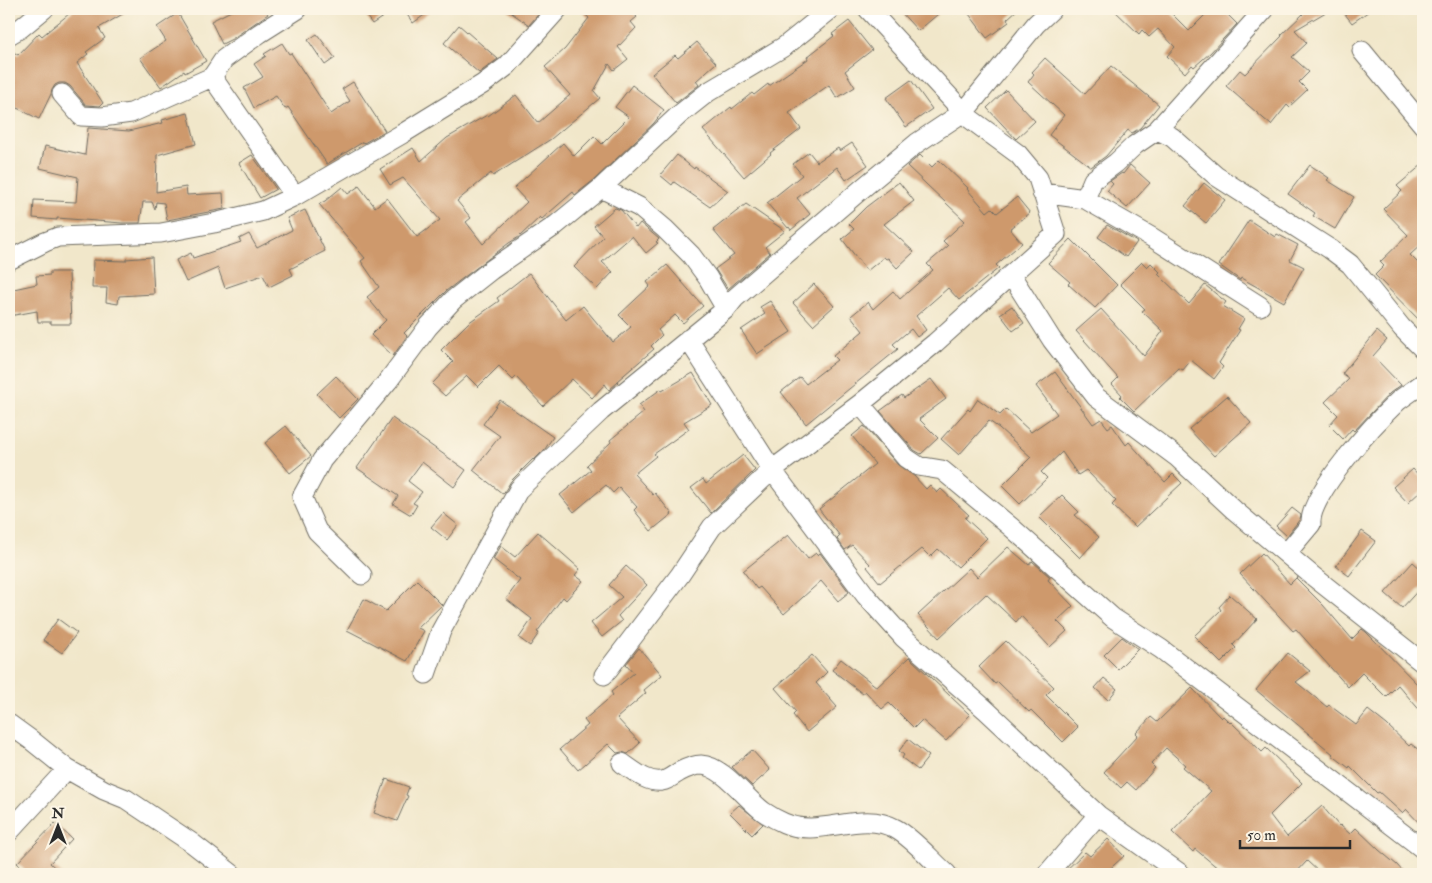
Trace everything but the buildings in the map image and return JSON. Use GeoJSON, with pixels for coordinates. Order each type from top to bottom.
{"type":"FeatureCollection","features":[{"type":"Feature","properties":{"kind":"street"},"geometry":{"type":"LineString","coordinates":[[9,36],[44,9]]}},
{"type":"Feature","properties":{"kind":"street"},"geometry":{"type":"LineString","coordinates":[[62,94],[81,116],[102,117],[131,113],[212,77],[224,59],[298,9]]}},
{"type":"Feature","properties":{"kind":"street"},"geometry":{"type":"LineString","coordinates":[[9,260],[58,237],[161,233],[264,211],[295,196],[402,134],[483,84],[507,66],[558,9]]}},
{"type":"Feature","properties":{"kind":"street"},"geometry":{"type":"LineString","coordinates":[[362,575],[317,531],[302,497],[322,460],[388,381],[428,327],[453,300],[490,270],[556,225],[602,188],[708,92],[785,46],[831,9]]}},
{"type":"Feature","properties":{"kind":"street"},"geometry":{"type":"LineString","coordinates":[[604,675],[680,575],[712,527],[772,470],[860,404],[935,343],[1056,234],[1038,178],[1018,154],[969,118],[868,9]]}},
{"type":"Feature","properties":{"kind":"street"},"geometry":{"type":"LineString","coordinates":[[426,674],[442,631],[519,489],[600,411],[726,309],[735,298],[878,175],[917,143],[965,112],[1036,24],[1052,9]]}},
{"type":"Feature","properties":{"kind":"street"},"geometry":{"type":"LineString","coordinates":[[1085,199],[1093,180],[1116,163],[1136,144],[1157,130],[1265,9]]}},
{"type":"Feature","properties":{"kind":"street"},"geometry":{"type":"LineString","coordinates":[[1362,51],[1423,125]]}},
{"type":"Feature","properties":{"kind":"street"},"geometry":{"type":"LineString","coordinates":[[212,77],[295,196]]}},
{"type":"Feature","properties":{"kind":"street"},"geometry":{"type":"LineString","coordinates":[[1157,130],[1172,137],[1216,176],[1330,249],[1350,264],[1402,328],[1423,349]]}},
{"type":"Feature","properties":{"kind":"street"},"geometry":{"type":"LineString","coordinates":[[602,188],[639,206],[665,229],[691,255],[708,278],[726,309]]}},
{"type":"Feature","properties":{"kind":"street"},"geometry":{"type":"LineString","coordinates":[[1042,193],[1085,199],[1153,238],[1260,306]]}},
{"type":"Feature","properties":{"kind":"street"},"geometry":{"type":"LineString","coordinates":[[1011,275],[1052,340],[1096,397],[1177,457],[1234,510],[1314,577],[1423,663]]}},
{"type":"Feature","properties":{"kind":"street"},"geometry":{"type":"LineString","coordinates":[[688,338],[772,470],[866,596],[903,637],[986,710],[1098,815],[1181,874]]}},
{"type":"Feature","properties":{"kind":"street"},"geometry":{"type":"LineString","coordinates":[[1291,557],[1290,550],[1311,524],[1310,517],[1322,493],[1356,445],[1399,401],[1423,383]]}},
{"type":"Feature","properties":{"kind":"street"},"geometry":{"type":"LineString","coordinates":[[860,404],[906,458],[918,466],[942,470],[1011,527],[1113,618],[1161,649],[1423,849]]}},
{"type":"Feature","properties":{"kind":"street"},"geometry":{"type":"LineString","coordinates":[[9,724],[66,769],[104,790],[126,799],[192,843],[232,874]]}},
{"type":"Feature","properties":{"kind":"street"},"geometry":{"type":"LineString","coordinates":[[622,763],[648,780],[663,781],[688,768],[701,765],[718,771],[764,812],[785,823],[809,828],[850,822],[874,822],[895,828],[912,840],[947,874]]}},
{"type":"Feature","properties":{"kind":"street"},"geometry":{"type":"LineString","coordinates":[[9,832],[66,769]]}},
{"type":"Feature","properties":{"kind":"street"},"geometry":{"type":"LineString","coordinates":[[1047,874],[1098,815]]}}]}
